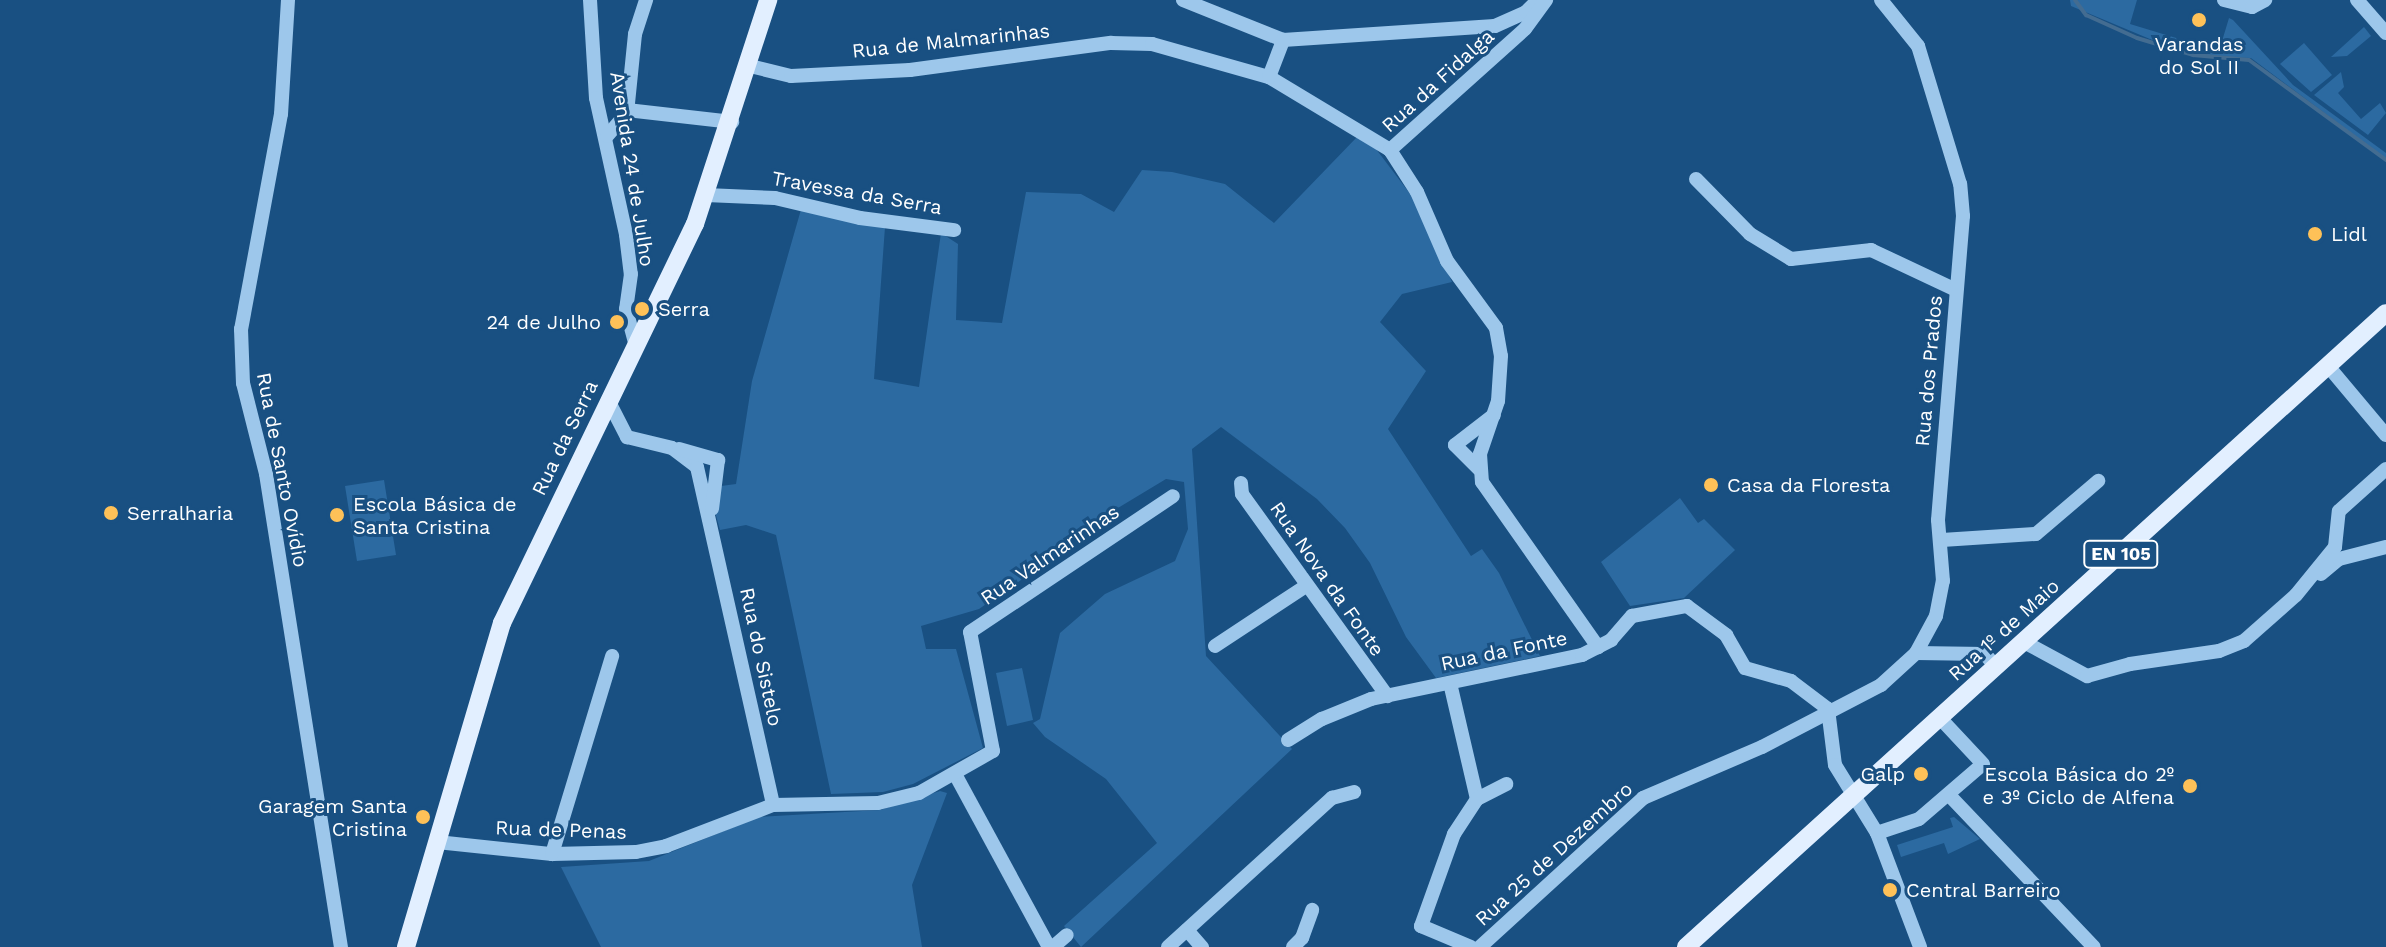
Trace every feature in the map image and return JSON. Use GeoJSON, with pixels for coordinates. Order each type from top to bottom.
{"type":"FeatureCollection","features":[{"type":"Feature","properties":{"kind":"main road","name":"Rua da Serra"},"geometry":{"type":"LineString","coordinates":[[406,947],[502,623],[706,195],[750,66],[768,0]]}},
{"type":"Feature","properties":{"kind":"main road","name":"Rua 1º de Maio"},"geometry":{"type":"LineString","coordinates":[[1686,947],[2386,313]]}},
{"type":"Feature","properties":{"kind":"street","name":"Rua de Santo Ovídio"},"geometry":{"type":"LineString","coordinates":[[288,0],[281,114],[241,329],[243,383],[266,474],[341,947]]}},
{"type":"Feature","properties":{"kind":"street","name":"Avenida 24 de Julho"},"geometry":{"type":"LineString","coordinates":[[590,0],[596,98],[607,136],[626,235],[631,274],[626,309],[635,343]]}},
{"type":"Feature","properties":{"kind":"street"},"geometry":{"type":"LineString","coordinates":[[607,136],[627,110],[635,34],[646,0]]}},
{"type":"Feature","properties":{"kind":"street"},"geometry":{"type":"LineString","coordinates":[[1183,0],[1283,40],[1495,26],[1526,12],[1538,0]]}},
{"type":"Feature","properties":{"kind":"street","name":"Rua da Fidalga"},"geometry":{"type":"LineString","coordinates":[[1479,469],[1496,414],[1501,356],[1496,328],[1447,261],[1417,192],[1390,150],[1525,29],[1546,0]]}},
{"type":"Feature","properties":{"kind":"street","name":"Rua dos Prados"},"geometry":{"type":"LineString","coordinates":[[1828,709],[1881,685],[1916,653],[1941,598],[1939,504],[1956,290],[1960,184],[1918,46],[1881,0]]}},
{"type":"Feature","properties":{"kind":"street"},"geometry":{"type":"LineString","coordinates":[[2224,0],[2252,7],[2265,0]]}},
{"type":"Feature","properties":{"kind":"street"},"geometry":{"type":"LineString","coordinates":[[2357,0],[2386,33]]}},
{"type":"Feature","properties":{"kind":"street"},"geometry":{"type":"LineString","coordinates":[[1269,77],[1283,40]]}},
{"type":"Feature","properties":{"kind":"street","name":"Rua de Malmarinhas"},"geometry":{"type":"LineString","coordinates":[[750,66],[791,76],[910,70],[1111,43],[1185,50],[1269,77],[1390,150]]}},
{"type":"Feature","properties":{"kind":"street"},"geometry":{"type":"LineString","coordinates":[[627,110],[732,122]]}},
{"type":"Feature","properties":{"kind":"street"},"geometry":{"type":"LineString","coordinates":[[1696,179],[1750,234],[1791,259],[1871,250],[1956,290]]}},
{"type":"Feature","properties":{"kind":"street","name":"Travessa da Serra"},"geometry":{"type":"LineString","coordinates":[[706,195],[775,198],[860,218],[954,230]]}},
{"type":"Feature","properties":{"kind":"street"},"geometry":{"type":"LineString","coordinates":[[2328,366],[2386,435]]}},
{"type":"Feature","properties":{"kind":"street","name":"Rua do Sistelo"},"geometry":{"type":"LineString","coordinates":[[608,400],[627,437],[718,460],[711,518]]}},
{"type":"Feature","properties":{"kind":"street"},"geometry":{"type":"LineString","coordinates":[[1496,414],[1455,445],[1479,469],[1482,482],[1598,647]]}},
{"type":"Feature","properties":{"kind":"street","name":"Rua do Sistelo"},"geometry":{"type":"LineString","coordinates":[[672,448],[697,467],[711,518],[773,805]]}},
{"type":"Feature","properties":{"kind":"street"},"geometry":{"type":"LineString","coordinates":[[2296,595],[2335,547],[2339,511],[2386,469]]}},
{"type":"Feature","properties":{"kind":"street"},"geometry":{"type":"LineString","coordinates":[[1942,540],[2036,534],[2098,481]]}},
{"type":"Feature","properties":{"kind":"street","name":"Rua Nova da Fonte"},"geometry":{"type":"LineString","coordinates":[[1241,483],[1242,494],[1387,696]]}},
{"type":"Feature","properties":{"kind":"street","name":"Rua Valmarinhas"},"geometry":{"type":"LineString","coordinates":[[955,774],[993,751],[970,632],[1173,496]]}},
{"type":"Feature","properties":{"kind":"street"},"geometry":{"type":"LineString","coordinates":[[2335,547],[2378,549]]}},
{"type":"Feature","properties":{"kind":"street"},"geometry":{"type":"LineString","coordinates":[[2024,642],[2087,676],[2130,664],[2219,651],[2244,641],[2331,564],[2378,549]]}},
{"type":"Feature","properties":{"kind":"street"},"geometry":{"type":"LineString","coordinates":[[1215,646],[1306,586]]}},
{"type":"Feature","properties":{"kind":"street","name":"Rua da Fonte"},"geometry":{"type":"LineString","coordinates":[[1288,740],[1335,713],[1387,696],[1598,647],[1632,616],[1687,606],[1726,635],[1745,668],[1791,681],[1828,709]]}},
{"type":"Feature","properties":{"kind":"street"},"geometry":{"type":"LineString","coordinates":[[1916,653],[1985,654],[1996,667]]}},
{"type":"Feature","properties":{"kind":"street"},"geometry":{"type":"LineString","coordinates":[[552,854],[612,656]]}},
{"type":"Feature","properties":{"kind":"street"},"geometry":{"type":"LineString","coordinates":[[1450,683],[1477,799]]}},
{"type":"Feature","properties":{"kind":"street"},"geometry":{"type":"LineString","coordinates":[[1828,709],[1835,765],[1877,833],[1920,947]]}},
{"type":"Feature","properties":{"kind":"street","name":"Rua 25 de Dezembro"},"geometry":{"type":"LineString","coordinates":[[1480,947],[1643,798],[1762,747],[1828,709]]}},
{"type":"Feature","properties":{"kind":"street"},"geometry":{"type":"LineString","coordinates":[[1877,833],[1919,819],[1983,764],[1940,718]]}},
{"type":"Feature","properties":{"kind":"street"},"geometry":{"type":"LineString","coordinates":[[955,774],[1051,947],[1067,935]]}},
{"type":"Feature","properties":{"kind":"street","name":"Rua de Penas"},"geometry":{"type":"LineString","coordinates":[[437,842],[552,854],[595,855],[666,846],[773,805],[878,803],[919,793],[955,774]]}},
{"type":"Feature","properties":{"kind":"street"},"geometry":{"type":"LineString","coordinates":[[1471,947],[1428,933],[1421,918],[1454,834],[1477,799],[1506,784]]}},
{"type":"Feature","properties":{"kind":"street"},"geometry":{"type":"LineString","coordinates":[[1179,941],[1332,798],[1354,792]]}},
{"type":"Feature","properties":{"kind":"street"},"geometry":{"type":"LineString","coordinates":[[1949,795],[2094,947]]}},
{"type":"Feature","properties":{"kind":"street"},"geometry":{"type":"LineString","coordinates":[[1293,947],[1302,938],[1312,910]]}},
{"type":"Feature","properties":{"kind":"street"},"geometry":{"type":"LineString","coordinates":[[1179,941],[1202,947]]}},
{"type":"Feature","properties":{"kind":"shaded area"},"geometry":{"type":"Polygon","coordinates":[[[2070,0],[2137,0],[2130,24],[2219,51],[2229,18],[2233,20],[2293,85],[2386,153],[2386,159],[2251,58],[2210,57],[2169,47],[2071,6],[2070,0]]]}},
{"type":"Feature","properties":{"kind":"shaded area"},"geometry":{"type":"Polygon","coordinates":[[[2364,27],[2371,36],[2347,56],[2331,57],[2364,27]]]}},
{"type":"Feature","properties":{"kind":"shaded area"},"geometry":{"type":"Polygon","coordinates":[[[2304,43],[2332,75],[2311,92],[2280,64],[2304,43]]]}},
{"type":"Feature","properties":{"kind":"shaded area"},"geometry":{"type":"Polygon","coordinates":[[[2341,72],[2344,87],[2338,93],[2361,119],[2380,103],[2386,113],[2368,135],[2314,95],[2341,72]]]}},
{"type":"Feature","properties":{"kind":"shaded area"},"geometry":{"type":"Polygon","coordinates":[[[1357,137],[1376,149],[1414,199],[1452,282],[1402,294],[1380,322],[1426,371],[1388,429],[1471,556],[1482,549],[1499,573],[1540,656],[1436,678],[1406,637],[1370,563],[1345,528],[1317,499],[1221,427],[1192,449],[1206,656],[1292,749],[1081,947],[1064,926],[1157,843],[1106,779],[1045,737],[1033,723],[1040,719],[1060,633],[1105,594],[1175,561],[1188,529],[1184,482],[1166,479],[1035,558],[1021,580],[979,609],[921,626],[926,649],[956,649],[983,748],[913,784],[883,792],[831,794],[776,535],[746,525],[720,530],[715,512],[721,486],[736,484],[752,381],[802,206],[885,227],[874,379],[919,387],[941,233],[958,244],[956,320],[1002,323],[1026,192],[1081,194],[1114,212],[1142,170],[1172,172],[1225,184],[1274,223],[1357,137]]]}},
{"type":"Feature","properties":{"kind":"shaded area"},"geometry":{"type":"Polygon","coordinates":[[[384,480],[396,555],[357,561],[345,486],[384,480]]]}},
{"type":"Feature","properties":{"kind":"shaded area"},"geometry":{"type":"Polygon","coordinates":[[[1680,498],[1698,523],[1704,519],[1735,550],[1684,598],[1630,606],[1601,562],[1680,498]]]}},
{"type":"Feature","properties":{"kind":"shaded area"},"geometry":{"type":"Polygon","coordinates":[[[1022,668],[1033,720],[1007,726],[996,673],[1022,668]]]}},
{"type":"Feature","properties":{"kind":"shaded area"},"geometry":{"type":"Polygon","coordinates":[[[940,791],[947,793],[912,885],[922,947],[601,947],[561,867],[649,861],[759,817],[880,810],[940,791]]]}},
{"type":"Feature","properties":{"kind":"shaded area"},"geometry":{"type":"Polygon","coordinates":[[[1954,817],[1980,839],[1948,854],[1944,843],[1901,857],[1897,845],[1953,827],[1950,818],[1954,817]]]}},
{"type":"Feature","properties":{"kind":"waterway"},"geometry":{"type":"LineString","coordinates":[[2075,0],[2086,15],[2137,38],[2193,55],[2249,60],[2386,160]]}},
{"type":"Feature","properties":{"kind":"place","name":"Varandas do Sol II"},"geometry":{"type":"Point","coordinates":[2199,20]}},
{"type":"Feature","properties":{"kind":"place","name":"Lidl"},"geometry":{"type":"Point","coordinates":[2315,234]}},
{"type":"Feature","properties":{"kind":"place","name":"Serra"},"geometry":{"type":"Point","coordinates":[642,309]}},
{"type":"Feature","properties":{"kind":"place","name":"24 de Julho"},"geometry":{"type":"Point","coordinates":[617,322]}},
{"type":"Feature","properties":{"kind":"place","name":"Casa da Floresta"},"geometry":{"type":"Point","coordinates":[1711,485]}},
{"type":"Feature","properties":{"kind":"place","name":"Serralharia"},"geometry":{"type":"Point","coordinates":[111,513]}},
{"type":"Feature","properties":{"kind":"place","name":"Escola Básica de Santa Cristina"},"geometry":{"type":"Point","coordinates":[337,515]}},
{"type":"Feature","properties":{"kind":"place","name":"Galp"},"geometry":{"type":"Point","coordinates":[1921,774]}},
{"type":"Feature","properties":{"kind":"place","name":"Escola Básica do 2º e 3º Ciclo de Alfena"},"geometry":{"type":"Point","coordinates":[2190,786]}},
{"type":"Feature","properties":{"kind":"place","name":"Garagem Santa Cristina"},"geometry":{"type":"Point","coordinates":[423,817]}},
{"type":"Feature","properties":{"kind":"place","name":"Central Barreiro"},"geometry":{"type":"Point","coordinates":[1890,890]}}]}
